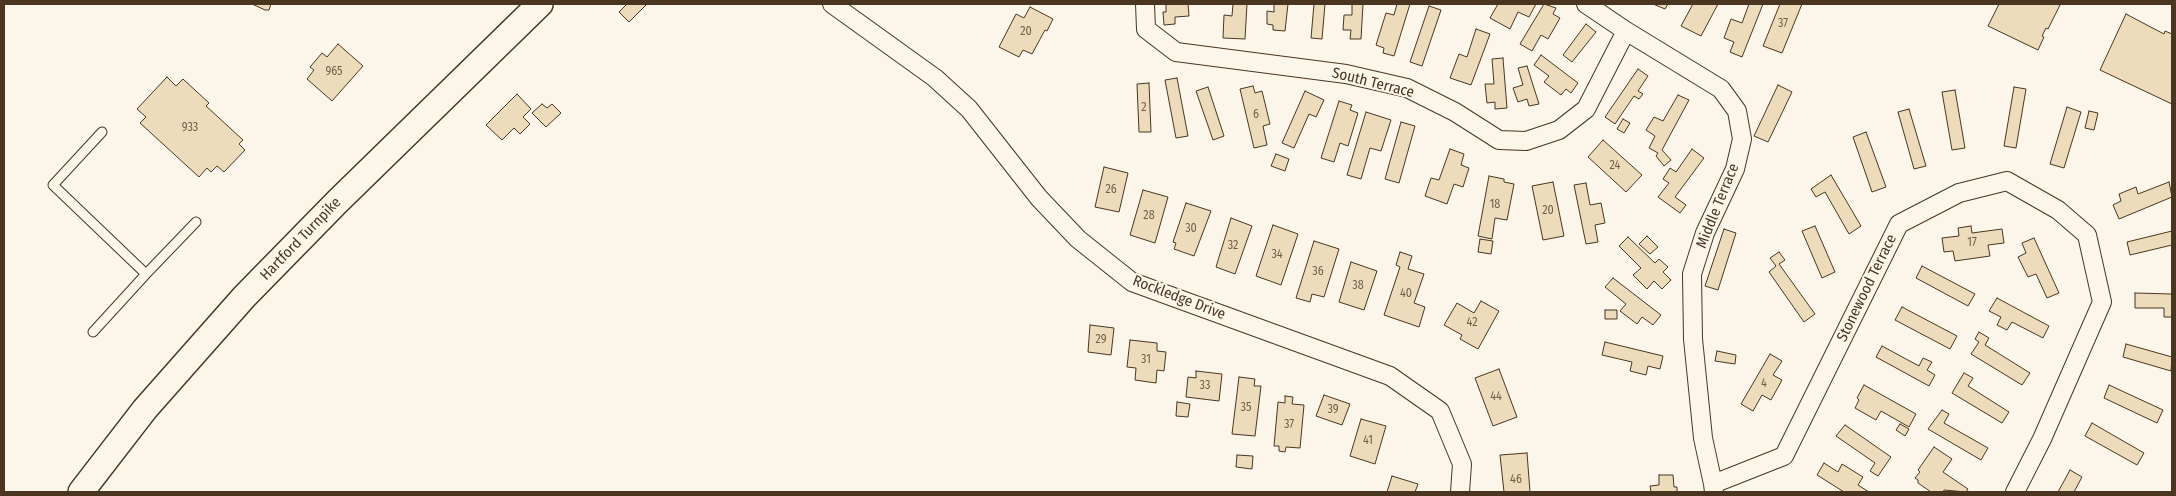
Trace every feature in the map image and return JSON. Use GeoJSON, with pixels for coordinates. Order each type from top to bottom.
{"type":"FeatureCollection","features":[{"type":"Feature","properties":{"kind":"main road","name":"Hartford Turnpike"},"geometry":{"type":"LineString","coordinates":[[81,492],[145,409],[244,297],[338,200],[540,4]]}},
{"type":"Feature","properties":{"kind":"street","name":"Rockledge Drive"},"geometry":{"type":"LineString","coordinates":[[832,4],[935,78],[968,109],[1039,198],[1078,239],[1132,282],[1390,376],[1440,411],[1462,464],[1460,492]]}},
{"type":"Feature","properties":{"kind":"street","name":"South Terrace"},"geometry":{"type":"LineString","coordinates":[[1145,4],[1146,29],[1176,52],[1346,74],[1407,88],[1455,112],[1499,140],[1526,141],[1559,130],[1586,109],[1626,31]]}},
{"type":"Feature","properties":{"kind":"street","name":"Middle Terrace"},"geometry":{"type":"LineString","coordinates":[[1586,4],[1626,31],[1721,89],[1737,111],[1742,139],[1735,169],[1706,233],[1692,274],[1693,339]]}},
{"type":"Feature","properties":{"kind":"street","name":"Stonewood Terrace"},"geometry":{"type":"LineString","coordinates":[[1693,339],[1703,438],[1713,488],[1784,456],[1899,224],[1959,192],[2007,181],[2058,210],[2087,235],[2102,302],[2042,438],[2014,492]]}},
{"type":"Feature","properties":{"kind":"lane"},"geometry":{"type":"LineString","coordinates":[[102,132],[53,185],[146,274]]}},
{"type":"Feature","properties":{"kind":"lane"},"geometry":{"type":"LineString","coordinates":[[93,332],[196,222]]}},
{"type":"Feature","properties":{"kind":"building"},"geometry":{"type":"Polygon","coordinates":[[[252,4],[271,4],[269,10],[265,10],[252,4]]]}},
{"type":"Feature","properties":{"kind":"building"},"geometry":{"type":"Polygon","coordinates":[[[627,4],[647,4],[629,22],[619,12],[627,4]]]}},
{"type":"Feature","properties":{"kind":"building"},"geometry":{"type":"Polygon","coordinates":[[[1166,4],[1188,4],[1189,16],[1175,17],[1175,24],[1164,25],[1163,12],[1166,12],[1166,4]]]}},
{"type":"Feature","properties":{"kind":"building"},"geometry":{"type":"Polygon","coordinates":[[[1233,4],[1247,4],[1245,39],[1223,38],[1224,15],[1232,16],[1233,4]]]}},
{"type":"Feature","properties":{"kind":"building"},"geometry":{"type":"Polygon","coordinates":[[[1274,4],[1288,4],[1285,31],[1273,30],[1273,25],[1267,24],[1267,11],[1274,12],[1274,4]]]}},
{"type":"Feature","properties":{"kind":"building"},"geometry":{"type":"Polygon","coordinates":[[[1314,4],[1325,4],[1322,39],[1311,38],[1314,4]]]}},
{"type":"Feature","properties":{"kind":"building"},"geometry":{"type":"Polygon","coordinates":[[[1352,4],[1363,4],[1361,39],[1350,39],[1351,30],[1343,30],[1344,15],[1352,15],[1352,4]]]}},
{"type":"Feature","properties":{"kind":"building"},"geometry":{"type":"Polygon","coordinates":[[[1397,4],[1410,4],[1394,56],[1383,53],[1384,48],[1376,45],[1386,13],[1394,15],[1397,4]]]}},
{"type":"Feature","properties":{"kind":"building"},"geometry":{"type":"Polygon","coordinates":[[[1498,4],[1536,4],[1529,17],[1518,12],[1510,29],[1490,18],[1498,4]]]}},
{"type":"Feature","properties":{"kind":"building"},"geometry":{"type":"Polygon","coordinates":[[[1544,4],[1556,8],[1553,14],[1560,18],[1548,39],[1541,35],[1532,51],[1520,44],[1544,4]]]}},
{"type":"Feature","properties":{"kind":"building"},"geometry":{"type":"Polygon","coordinates":[[[1653,4],[1668,4],[1665,9],[1653,4]]]}},
{"type":"Feature","properties":{"kind":"building"},"geometry":{"type":"Polygon","coordinates":[[[1693,4],[1718,4],[1701,36],[1681,26],[1693,4]]]}},
{"type":"Feature","properties":{"kind":"building"},"geometry":{"type":"Polygon","coordinates":[[[1749,4],[1763,4],[1742,57],[1730,52],[1734,42],[1724,38],[1731,19],[1742,23],[1749,4]]]}},
{"type":"Feature","properties":{"kind":"building"},"geometry":{"type":"Polygon","coordinates":[[[1780,4],[1802,4],[1782,53],[1763,46],[1780,4]]]}},
{"type":"Feature","properties":{"kind":"building"},"geometry":{"type":"Polygon","coordinates":[[[1999,4],[2060,5],[2048,29],[2046,28],[2042,36],[2044,37],[2038,50],[1988,26],[1999,4]]]}},
{"type":"Feature","properties":{"kind":"building"},"geometry":{"type":"Polygon","coordinates":[[[1429,6],[1441,10],[1422,66],[1410,62],[1429,6]]]}},
{"type":"Feature","properties":{"kind":"building"},"geometry":{"type":"Polygon","coordinates":[[[1030,7],[1053,19],[1032,54],[1023,50],[1019,57],[999,47],[1016,14],[1024,18],[1030,7]]]}},
{"type":"Feature","properties":{"kind":"building"},"geometry":{"type":"Polygon","coordinates":[[[2126,14],[2164,34],[2165,31],[2172,34],[2172,104],[2100,70],[2126,14]]]}},
{"type":"Feature","properties":{"kind":"building"},"geometry":{"type":"Polygon","coordinates":[[[1586,24],[1596,32],[1572,62],[1563,55],[1586,24]]]}},
{"type":"Feature","properties":{"kind":"building"},"geometry":{"type":"Polygon","coordinates":[[[1476,29],[1490,34],[1471,85],[1450,78],[1459,54],[1467,57],[1476,29]]]}},
{"type":"Feature","properties":{"kind":"building"},"geometry":{"type":"Polygon","coordinates":[[[338,44],[363,66],[332,101],[307,79],[314,70],[310,67],[322,53],[327,57],[338,44]]]}},
{"type":"Feature","properties":{"kind":"building"},"geometry":{"type":"Polygon","coordinates":[[[1541,55],[1578,83],[1571,93],[1566,89],[1561,95],[1544,82],[1549,76],[1534,65],[1541,55]]]}},
{"type":"Feature","properties":{"kind":"building"},"geometry":{"type":"Polygon","coordinates":[[[1503,58],[1507,108],[1495,109],[1495,102],[1487,103],[1485,84],[1494,84],[1492,59],[1503,58]]]}},
{"type":"Feature","properties":{"kind":"building"},"geometry":{"type":"Polygon","coordinates":[[[1527,66],[1539,104],[1529,106],[1527,99],[1518,102],[1513,88],[1523,85],[1518,68],[1527,66]]]}},
{"type":"Feature","properties":{"kind":"building"},"geometry":{"type":"Polygon","coordinates":[[[1638,69],[1648,76],[1638,91],[1643,94],[1639,99],[1634,96],[1615,124],[1605,117],[1638,69]]]}},
{"type":"Feature","properties":{"kind":"building"},"geometry":{"type":"Polygon","coordinates":[[[167,77],[176,86],[183,79],[209,103],[206,106],[243,140],[239,144],[245,150],[224,172],[217,166],[211,172],[207,168],[199,177],[140,123],[146,117],[137,109],[167,77]]]}},
{"type":"Feature","properties":{"kind":"building"},"geometry":{"type":"Polygon","coordinates":[[[1177,78],[1188,136],[1176,138],[1165,80],[1177,78]]]}},
{"type":"Feature","properties":{"kind":"building"},"geometry":{"type":"Polygon","coordinates":[[[1149,83],[1151,132],[1139,132],[1137,84],[1149,83]]]}},
{"type":"Feature","properties":{"kind":"building"},"geometry":{"type":"Polygon","coordinates":[[[1778,85],[1792,92],[1768,142],[1754,136],[1778,85]]]}},
{"type":"Feature","properties":{"kind":"building"},"geometry":{"type":"Polygon","coordinates":[[[1253,86],[1255,93],[1262,91],[1270,124],[1263,126],[1267,145],[1254,148],[1240,89],[1253,86]]]}},
{"type":"Feature","properties":{"kind":"building"},"geometry":{"type":"Polygon","coordinates":[[[1208,87],[1224,136],[1213,140],[1196,91],[1208,87]]]}},
{"type":"Feature","properties":{"kind":"building"},"geometry":{"type":"Polygon","coordinates":[[[2014,87],[2026,89],[2016,148],[2004,146],[2014,87]]]}},
{"type":"Feature","properties":{"kind":"building"},"geometry":{"type":"Polygon","coordinates":[[[1955,90],[1965,148],[1952,150],[1942,92],[1955,90]]]}},
{"type":"Feature","properties":{"kind":"building"},"geometry":{"type":"Polygon","coordinates":[[[1305,91],[1324,100],[1316,117],[1309,114],[1294,148],[1282,143],[1305,91]]]}},
{"type":"Feature","properties":{"kind":"building"},"geometry":{"type":"Polygon","coordinates":[[[517,94],[531,109],[523,117],[530,124],[520,134],[514,128],[502,140],[486,125],[517,94]]]}},
{"type":"Feature","properties":{"kind":"building"},"geometry":{"type":"Polygon","coordinates":[[[1678,95],[1689,100],[1662,150],[1671,160],[1664,166],[1656,156],[1658,153],[1649,148],[1655,136],[1646,130],[1654,117],[1663,121],[1678,95]]]}},
{"type":"Feature","properties":{"kind":"building"},"geometry":{"type":"Polygon","coordinates":[[[1339,101],[1352,105],[1350,110],[1358,113],[1348,146],[1340,143],[1334,162],[1321,158],[1339,101]]]}},
{"type":"Feature","properties":{"kind":"building"},"geometry":{"type":"Polygon","coordinates":[[[542,104],[547,108],[552,104],[561,113],[546,127],[532,113],[542,104]]]}},
{"type":"Feature","properties":{"kind":"building"},"geometry":{"type":"Polygon","coordinates":[[[2067,107],[2081,112],[2064,168],[2050,164],[2067,107]]]}},
{"type":"Feature","properties":{"kind":"building"},"geometry":{"type":"Polygon","coordinates":[[[1909,109],[1926,166],[1914,169],[1898,112],[1909,109]]]}},
{"type":"Feature","properties":{"kind":"building"},"geometry":{"type":"Polygon","coordinates":[[[2089,111],[2098,113],[2094,130],[2085,128],[2089,111]]]}},
{"type":"Feature","properties":{"kind":"building"},"geometry":{"type":"Polygon","coordinates":[[[1366,112],[1391,120],[1381,151],[1370,148],[1361,179],[1347,175],[1366,112]]]}},
{"type":"Feature","properties":{"kind":"building"},"geometry":{"type":"Polygon","coordinates":[[[1623,119],[1630,123],[1624,133],[1617,129],[1623,119]]]}},
{"type":"Feature","properties":{"kind":"building"},"geometry":{"type":"Polygon","coordinates":[[[1401,122],[1415,126],[1399,183],[1385,179],[1401,122]]]}},
{"type":"Feature","properties":{"kind":"building"},"geometry":{"type":"Polygon","coordinates":[[[1866,132],[1886,187],[1872,192],[1853,137],[1866,132]]]}},
{"type":"Feature","properties":{"kind":"building"},"geometry":{"type":"Polygon","coordinates":[[[1603,140],[1642,175],[1626,192],[1588,157],[1603,140]]]}},
{"type":"Feature","properties":{"kind":"building"},"geometry":{"type":"Polygon","coordinates":[[[1450,149],[1464,154],[1461,165],[1469,168],[1463,187],[1454,184],[1447,204],[1425,196],[1431,178],[1439,180],[1450,149]]]}},
{"type":"Feature","properties":{"kind":"building"},"geometry":{"type":"Polygon","coordinates":[[[1692,149],[1704,158],[1675,197],[1686,205],[1680,213],[1658,197],[1669,183],[1663,179],[1670,168],[1676,172],[1692,149]]]}},
{"type":"Feature","properties":{"kind":"building"},"geometry":{"type":"Polygon","coordinates":[[[1276,154],[1289,159],[1285,171],[1271,166],[1276,154]]]}},
{"type":"Feature","properties":{"kind":"building"},"geometry":{"type":"Polygon","coordinates":[[[1104,167],[1128,173],[1119,212],[1095,207],[1104,167]]]}},
{"type":"Feature","properties":{"kind":"building"},"geometry":{"type":"Polygon","coordinates":[[[1831,175],[1861,226],[1849,234],[1825,192],[1816,197],[1811,189],[1831,175]]]}},
{"type":"Feature","properties":{"kind":"building"},"geometry":{"type":"Polygon","coordinates":[[[1489,176],[1504,179],[1504,182],[1514,184],[1507,220],[1495,218],[1492,239],[1478,236],[1489,176]]]}},
{"type":"Feature","properties":{"kind":"building"},"geometry":{"type":"Polygon","coordinates":[[[1553,182],[1564,236],[1543,240],[1532,186],[1553,182]]]}},
{"type":"Feature","properties":{"kind":"building"},"geometry":{"type":"Polygon","coordinates":[[[2169,182],[2172,197],[2119,219],[2113,205],[2121,201],[2119,194],[2136,187],[2138,194],[2169,182]]]}},
{"type":"Feature","properties":{"kind":"building"},"geometry":{"type":"Polygon","coordinates":[[[1586,183],[1590,205],[1601,203],[1605,223],[1595,225],[1598,242],[1586,244],[1574,185],[1586,183]]]}},
{"type":"Feature","properties":{"kind":"building"},"geometry":{"type":"Polygon","coordinates":[[[1143,190],[1168,197],[1155,243],[1130,235],[1143,190]]]}},
{"type":"Feature","properties":{"kind":"building"},"geometry":{"type":"Polygon","coordinates":[[[1186,203],[1211,211],[1194,256],[1174,249],[1176,243],[1173,242],[1186,203]]]}},
{"type":"Feature","properties":{"kind":"building"},"geometry":{"type":"Polygon","coordinates":[[[1231,218],[1252,226],[1235,274],[1216,267],[1231,218]]]}},
{"type":"Feature","properties":{"kind":"building"},"geometry":{"type":"Polygon","coordinates":[[[1273,225],[1298,234],[1281,285],[1256,276],[1273,225]]]}},
{"type":"Feature","properties":{"kind":"building"},"geometry":{"type":"Polygon","coordinates":[[[1815,226],[1835,272],[1822,278],[1802,231],[1815,226]]]}},
{"type":"Feature","properties":{"kind":"building"},"geometry":{"type":"Polygon","coordinates":[[[1971,226],[1972,233],[2002,229],[2004,243],[1988,245],[1990,256],[1955,261],[1953,251],[1944,252],[1942,238],[1959,236],[1958,228],[1971,226]]]}},
{"type":"Feature","properties":{"kind":"building"},"geometry":{"type":"Polygon","coordinates":[[[1724,229],[1736,233],[1718,290],[1705,286],[1724,229]]]}},
{"type":"Feature","properties":{"kind":"building"},"geometry":{"type":"Polygon","coordinates":[[[2172,231],[2172,245],[2130,255],[2127,242],[2172,231]]]}},
{"type":"Feature","properties":{"kind":"building"},"geometry":{"type":"Polygon","coordinates":[[[1647,236],[1658,247],[1650,254],[1639,244],[1647,236]]]}},
{"type":"Feature","properties":{"kind":"building"},"geometry":{"type":"Polygon","coordinates":[[[1628,237],[1655,263],[1659,259],[1668,267],[1663,272],[1671,280],[1662,289],[1654,281],[1647,289],[1633,275],[1641,268],[1619,246],[1628,237]]]}},
{"type":"Feature","properties":{"kind":"building"},"geometry":{"type":"Polygon","coordinates":[[[2034,238],[2059,293],[2047,298],[2036,274],[2028,277],[2018,257],[2026,253],[2022,243],[2034,238]]]}},
{"type":"Feature","properties":{"kind":"building"},"geometry":{"type":"Polygon","coordinates":[[[1480,239],[1493,241],[1491,254],[1478,252],[1480,239]]]}},
{"type":"Feature","properties":{"kind":"building"},"geometry":{"type":"Polygon","coordinates":[[[1314,241],[1339,249],[1324,297],[1312,294],[1310,302],[1296,298],[1314,241]]]}},
{"type":"Feature","properties":{"kind":"building"},"geometry":{"type":"Polygon","coordinates":[[[1400,252],[1412,256],[1408,269],[1424,274],[1414,303],[1425,307],[1419,327],[1384,315],[1400,267],[1396,265],[1400,252]]]}},
{"type":"Feature","properties":{"kind":"building"},"geometry":{"type":"Polygon","coordinates":[[[1779,252],[1785,260],[1779,264],[1815,314],[1804,322],[1769,272],[1776,266],[1770,258],[1779,252]]]}},
{"type":"Feature","properties":{"kind":"building"},"geometry":{"type":"Polygon","coordinates":[[[1351,262],[1377,271],[1364,310],[1339,302],[1351,262]]]}},
{"type":"Feature","properties":{"kind":"building"},"geometry":{"type":"Polygon","coordinates":[[[1922,266],[1975,294],[1968,306],[1916,278],[1922,266]]]}},
{"type":"Feature","properties":{"kind":"building"},"geometry":{"type":"Polygon","coordinates":[[[1613,278],[1661,315],[1653,325],[1642,317],[1637,324],[1620,311],[1626,304],[1605,287],[1613,278]]]}},
{"type":"Feature","properties":{"kind":"building"},"geometry":{"type":"Polygon","coordinates":[[[2135,293],[2172,294],[2172,317],[2164,317],[2164,308],[2135,308],[2135,293]]]}},
{"type":"Feature","properties":{"kind":"building"},"geometry":{"type":"Polygon","coordinates":[[[1997,298],[2049,326],[2043,338],[2012,322],[2007,330],[1997,325],[2001,317],[1989,311],[1997,298]]]}},
{"type":"Feature","properties":{"kind":"building"},"geometry":{"type":"Polygon","coordinates":[[[1481,301],[1499,311],[1478,349],[1460,339],[1462,335],[1444,325],[1457,303],[1474,313],[1481,301]]]}},
{"type":"Feature","properties":{"kind":"building"},"geometry":{"type":"Polygon","coordinates":[[[1902,307],[1957,336],[1950,349],[1895,320],[1902,307]]]}},
{"type":"Feature","properties":{"kind":"building"},"geometry":{"type":"Polygon","coordinates":[[[1605,310],[1617,310],[1617,319],[1605,319],[1605,310]]]}},
{"type":"Feature","properties":{"kind":"building"},"geometry":{"type":"Polygon","coordinates":[[[1090,325],[1114,328],[1111,355],[1088,352],[1090,325]]]}},
{"type":"Feature","properties":{"kind":"building"},"geometry":{"type":"Polygon","coordinates":[[[1979,332],[1989,338],[1985,345],[2030,373],[2022,385],[1971,354],[1979,342],[1975,339],[1979,332]]]}},
{"type":"Feature","properties":{"kind":"building"},"geometry":{"type":"Polygon","coordinates":[[[1130,340],[1157,343],[1157,351],[1166,352],[1164,371],[1157,370],[1156,383],[1135,380],[1136,368],[1127,367],[1130,340]]]}},
{"type":"Feature","properties":{"kind":"building"},"geometry":{"type":"Polygon","coordinates":[[[1605,342],[1663,356],[1660,369],[1648,366],[1646,375],[1630,371],[1632,362],[1602,355],[1605,342]]]}},
{"type":"Feature","properties":{"kind":"building"},"geometry":{"type":"Polygon","coordinates":[[[2126,344],[2172,357],[2171,371],[2123,357],[2126,344]]]}},
{"type":"Feature","properties":{"kind":"building"},"geometry":{"type":"Polygon","coordinates":[[[1882,346],[1919,366],[1923,358],[1932,362],[1927,370],[1935,375],[1929,386],[1876,357],[1882,346]]]}},
{"type":"Feature","properties":{"kind":"building"},"geometry":{"type":"Polygon","coordinates":[[[1717,351],[1736,355],[1735,364],[1715,361],[1717,351]]]}},
{"type":"Feature","properties":{"kind":"building"},"geometry":{"type":"Polygon","coordinates":[[[1770,354],[1782,361],[1773,375],[1782,380],[1771,400],[1762,395],[1753,411],[1741,404],[1770,354]]]}},
{"type":"Feature","properties":{"kind":"building"},"geometry":{"type":"Polygon","coordinates":[[[1499,369],[1517,417],[1493,426],[1475,378],[1499,369]]]}},
{"type":"Feature","properties":{"kind":"building"},"geometry":{"type":"Polygon","coordinates":[[[1196,371],[1222,374],[1219,401],[1186,397],[1188,377],[1196,378],[1196,371]]]}},
{"type":"Feature","properties":{"kind":"building"},"geometry":{"type":"Polygon","coordinates":[[[1964,373],[1973,378],[1968,386],[2009,412],[2002,423],[1952,393],[1964,373]]]}},
{"type":"Feature","properties":{"kind":"building"},"geometry":{"type":"Polygon","coordinates":[[[1239,377],[1255,379],[1254,386],[1261,386],[1255,436],[1232,434],[1239,377]]]}},
{"type":"Feature","properties":{"kind":"building"},"geometry":{"type":"Polygon","coordinates":[[[1864,385],[1916,414],[1909,427],[1881,411],[1876,420],[1855,408],[1859,400],[1857,398],[1864,385]]]}},
{"type":"Feature","properties":{"kind":"building"},"geometry":{"type":"Polygon","coordinates":[[[2109,385],[2163,410],[2157,423],[2104,398],[2109,385]]]}},
{"type":"Feature","properties":{"kind":"building"},"geometry":{"type":"Polygon","coordinates":[[[1324,395],[1350,404],[1342,425],[1316,416],[1324,395]]]}},
{"type":"Feature","properties":{"kind":"building"},"geometry":{"type":"Polygon","coordinates":[[[1285,396],[1293,397],[1292,404],[1304,405],[1300,448],[1286,447],[1285,452],[1279,451],[1279,446],[1274,446],[1278,402],[1285,403],[1285,396]]]}},
{"type":"Feature","properties":{"kind":"building"},"geometry":{"type":"Polygon","coordinates":[[[1177,402],[1190,404],[1188,417],[1176,416],[1177,402]]]}},
{"type":"Feature","properties":{"kind":"building"},"geometry":{"type":"Polygon","coordinates":[[[1942,410],[1949,414],[1944,423],[1988,448],[1981,460],[1928,429],[1942,410]]]}},
{"type":"Feature","properties":{"kind":"building"},"geometry":{"type":"Polygon","coordinates":[[[1361,419],[1386,426],[1375,464],[1350,456],[1361,419]]]}},
{"type":"Feature","properties":{"kind":"building"},"geometry":{"type":"Polygon","coordinates":[[[2092,423],[2144,453],[2137,465],[2085,436],[2092,423]]]}},
{"type":"Feature","properties":{"kind":"building"},"geometry":{"type":"Polygon","coordinates":[[[1900,424],[1909,429],[1905,436],[1896,430],[1900,424]]]}},
{"type":"Feature","properties":{"kind":"building"},"geometry":{"type":"Polygon","coordinates":[[[1845,425],[1891,457],[1878,476],[1870,471],[1875,463],[1836,436],[1845,425]]]}},
{"type":"Feature","properties":{"kind":"building"},"geometry":{"type":"Polygon","coordinates":[[[1934,447],[1952,459],[1943,472],[1968,489],[1966,492],[1944,490],[1943,492],[1931,492],[1918,483],[1918,480],[1915,478],[1920,472],[1918,470],[1934,447]]]}},
{"type":"Feature","properties":{"kind":"building"},"geometry":{"type":"Polygon","coordinates":[[[1527,453],[1530,492],[1504,492],[1500,455],[1527,453]]]}},
{"type":"Feature","properties":{"kind":"building"},"geometry":{"type":"Polygon","coordinates":[[[1237,455],[1253,456],[1252,469],[1236,467],[1237,455]]]}},
{"type":"Feature","properties":{"kind":"building"},"geometry":{"type":"Polygon","coordinates":[[[1824,463],[1838,472],[1842,464],[1863,477],[1858,485],[1869,492],[1844,492],[1817,475],[1824,463]]]}},
{"type":"Feature","properties":{"kind":"building"},"geometry":{"type":"Polygon","coordinates":[[[2070,470],[2082,477],[2074,492],[2058,492],[2070,470]]]}},
{"type":"Feature","properties":{"kind":"building"},"geometry":{"type":"Polygon","coordinates":[[[1659,475],[1673,475],[1674,487],[1677,487],[1677,492],[1651,492],[1650,486],[1659,485],[1659,475]]]}},
{"type":"Feature","properties":{"kind":"building"},"geometry":{"type":"Polygon","coordinates":[[[1392,476],[1418,484],[1415,492],[1387,492],[1392,476]]]}}]}
